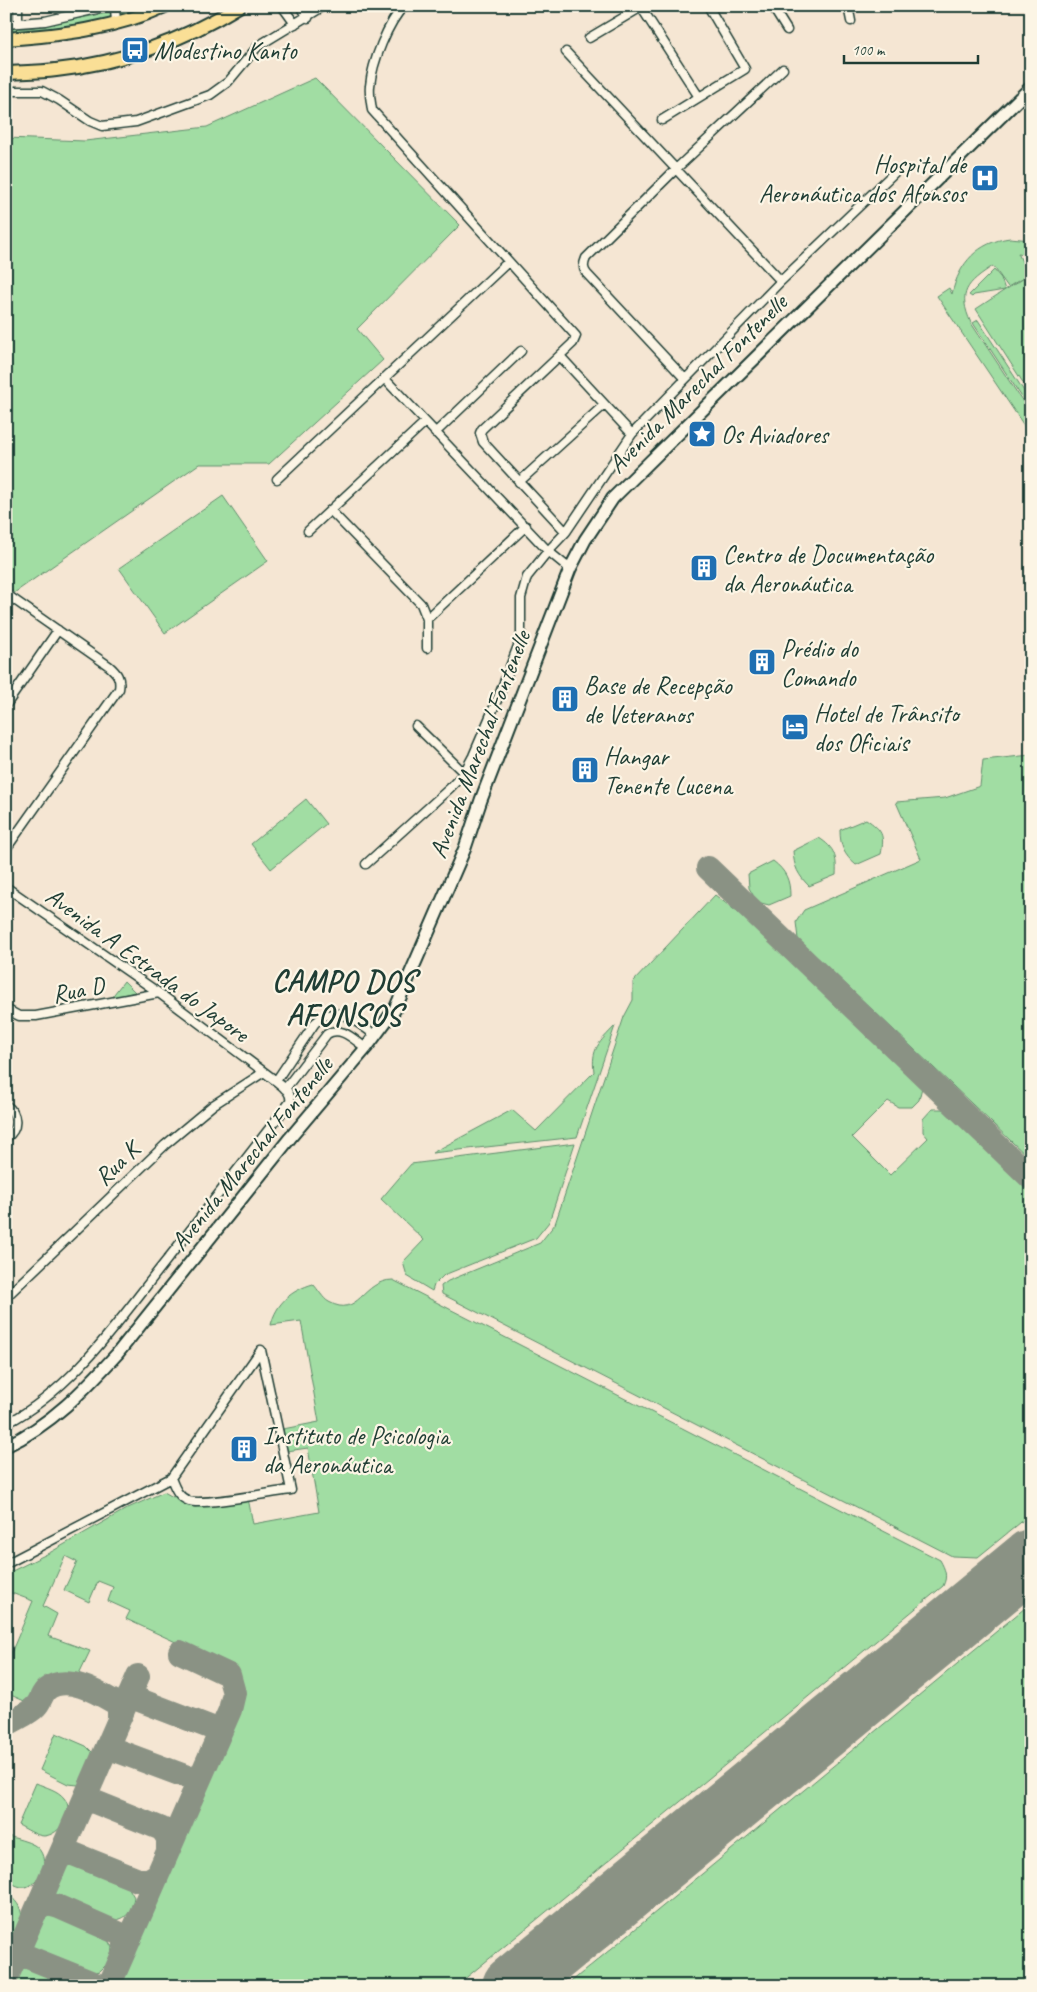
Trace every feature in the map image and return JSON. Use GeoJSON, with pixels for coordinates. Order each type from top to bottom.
{"type":"FeatureCollection","features":[{"type":"Feature","properties":{"kind":"main road"},"geometry":{"type":"LineString","coordinates":[[6,39],[92,30],[116,24],[165,6]]}},
{"type":"Feature","properties":{"kind":"main road"},"geometry":{"type":"LineString","coordinates":[[6,73],[56,70],[132,55],[167,42],[218,19],[240,6]]}},
{"type":"Feature","properties":{"kind":"main road","name":"Avenida Marechal Fontenelle"},"geometry":{"type":"LineString","coordinates":[[6,1446],[33,1432],[48,1421],[94,1379],[117,1354],[290,1138],[366,1048],[395,1009],[465,848],[481,800],[570,569],[585,540],[612,498],[1031,87]]}},
{"type":"Feature","properties":{"kind":"street"},"geometry":{"type":"LineString","coordinates":[[18,6],[18,23]]}},
{"type":"Feature","properties":{"kind":"street"},"geometry":{"type":"LineString","coordinates":[[6,24],[61,18],[110,6]]}},
{"type":"Feature","properties":{"kind":"street"},"geometry":{"type":"LineString","coordinates":[[115,6],[116,24]]}},
{"type":"Feature","properties":{"kind":"street"},"geometry":{"type":"LineString","coordinates":[[282,6],[295,24]]}},
{"type":"Feature","properties":{"kind":"street"},"geometry":{"type":"LineString","coordinates":[[301,6],[308,18]]}},
{"type":"Feature","properties":{"kind":"street"},"geometry":{"type":"LineString","coordinates":[[6,92],[42,91],[90,121],[102,126],[136,122],[210,95],[228,82],[258,46],[308,18],[324,6]]}},
{"type":"Feature","properties":{"kind":"street"},"geometry":{"type":"LineString","coordinates":[[404,6],[391,24],[375,67],[370,86],[372,110],[508,262],[574,332],[576,339],[574,343],[482,429],[480,433],[483,442],[566,532]]}},
{"type":"Feature","properties":{"kind":"street"},"geometry":{"type":"LineString","coordinates":[[662,120],[745,69],[708,6]]}},
{"type":"Feature","properties":{"kind":"street"},"geometry":{"type":"LineString","coordinates":[[772,6],[786,30]]}},
{"type":"Feature","properties":{"kind":"street"},"geometry":{"type":"LineString","coordinates":[[848,6],[851,21]]}},
{"type":"Feature","properties":{"kind":"street"},"geometry":{"type":"LineString","coordinates":[[589,38],[642,7],[698,97]]}},
{"type":"Feature","properties":{"kind":"street"},"geometry":{"type":"LineString","coordinates":[[566,52],[677,168],[781,281]]}},
{"type":"Feature","properties":{"kind":"street"},"geometry":{"type":"LineString","coordinates":[[685,379],[587,274],[584,270],[584,264],[586,258],[677,168],[783,69]]}},
{"type":"Feature","properties":{"kind":"street"},"geometry":{"type":"LineString","coordinates":[[366,864],[464,773],[491,715],[521,638],[521,598],[527,577],[566,532],[632,434],[781,281],[896,171]]}},
{"type":"Feature","properties":{"kind":"street"},"geometry":{"type":"LineString","coordinates":[[277,479],[508,262]]}},
{"type":"Feature","properties":{"kind":"street"},"geometry":{"type":"LineString","coordinates":[[435,432],[521,351]]}},
{"type":"Feature","properties":{"kind":"street"},"geometry":{"type":"LineString","coordinates":[[560,356],[632,434]]}},
{"type":"Feature","properties":{"kind":"street"},"geometry":{"type":"LineString","coordinates":[[384,378],[548,551],[570,569]]}},
{"type":"Feature","properties":{"kind":"street"},"geometry":{"type":"LineString","coordinates":[[519,482],[604,404]]}},
{"type":"Feature","properties":{"kind":"street"},"geometry":{"type":"LineString","coordinates":[[308,531],[425,422]]}},
{"type":"Feature","properties":{"kind":"street"},"geometry":{"type":"LineString","coordinates":[[330,510],[421,604],[427,619],[427,648]]}},
{"type":"Feature","properties":{"kind":"street"},"geometry":{"type":"LineString","coordinates":[[427,619],[526,526]]}},
{"type":"Feature","properties":{"kind":"street"},"geometry":{"type":"LineString","coordinates":[[6,594],[116,672],[119,678],[119,689],[6,849]]}},
{"type":"Feature","properties":{"kind":"street"},"geometry":{"type":"LineString","coordinates":[[6,704],[58,630]]}},
{"type":"Feature","properties":{"kind":"street"},"geometry":{"type":"LineString","coordinates":[[416,726],[464,773]]}},
{"type":"Feature","properties":{"kind":"street","name":"Avenida A Estrada do Japore"},"geometry":{"type":"LineString","coordinates":[[6,887],[158,994],[287,1091]]}},
{"type":"Feature","properties":{"kind":"street","name":"Rua D"},"geometry":{"type":"LineString","coordinates":[[6,1009],[19,1016],[36,1016],[158,994]]}},
{"type":"Feature","properties":{"kind":"street"},"geometry":{"type":"LineString","coordinates":[[276,1081],[315,1024],[322,1017],[329,1014],[345,1014],[375,1035]]}},
{"type":"Feature","properties":{"kind":"street"},"geometry":{"type":"LineString","coordinates":[[329,1014],[333,1030]]}},
{"type":"Feature","properties":{"kind":"street"},"geometry":{"type":"LineString","coordinates":[[6,1424],[46,1398],[91,1357],[290,1102],[287,1091],[327,1034],[333,1030],[340,1030],[366,1048]]}},
{"type":"Feature","properties":{"kind":"street"},"geometry":{"type":"LineString","coordinates":[[292,1057],[304,1066]]}},
{"type":"Feature","properties":{"kind":"street","name":"Rua K"},"geometry":{"type":"LineString","coordinates":[[6,1297],[164,1145],[213,1105],[264,1072]]}},
{"type":"Feature","properties":{"kind":"street"},"geometry":{"type":"LineString","coordinates":[[6,1104],[12,1109],[16,1118],[15,1128],[6,1138]]}},
{"type":"Feature","properties":{"kind":"street"},"geometry":{"type":"LineString","coordinates":[[6,1564],[171,1478],[261,1350],[291,1490],[213,1501],[190,1502],[177,1493],[171,1478]]}},
{"type":"Feature","properties":{"kind":"green space"},"geometry":{"type":"Polygon","coordinates":[[[134,6],[152,6],[118,18],[80,27],[6,37],[6,28],[28,28],[128,9],[134,6]]]}},
{"type":"Feature","properties":{"kind":"green space"},"geometry":{"type":"Polygon","coordinates":[[[315,78],[460,225],[357,329],[383,360],[269,464],[199,464],[14,593],[6,587],[6,138],[85,141],[207,127],[315,78]]]}},
{"type":"Feature","properties":{"kind":"green space"},"geometry":{"type":"Polygon","coordinates":[[[1010,238],[1031,240],[1031,255],[1018,253],[1028,275],[1008,287],[993,266],[971,283],[967,289],[965,303],[971,323],[1031,414],[1031,436],[937,296],[949,288],[952,294],[955,283],[965,264],[979,249],[999,240],[1010,238]]]}},
{"type":"Feature","properties":{"kind":"green space"},"geometry":{"type":"Polygon","coordinates":[[[994,270],[1001,278],[1005,290],[974,295],[972,297],[969,295],[994,270]]]}},
{"type":"Feature","properties":{"kind":"green space"},"geometry":{"type":"Polygon","coordinates":[[[1031,274],[1031,395],[976,309],[1031,274]]]}},
{"type":"Feature","properties":{"kind":"green space"},"geometry":{"type":"Polygon","coordinates":[[[978,320],[1031,402],[1031,411],[973,323],[978,320]]]}},
{"type":"Feature","properties":{"kind":"green space"},"geometry":{"type":"Polygon","coordinates":[[[223,496],[268,561],[165,633],[119,568],[223,496]]]}},
{"type":"Feature","properties":{"kind":"green space"},"geometry":{"type":"Polygon","coordinates":[[[1031,755],[1031,1160],[798,939],[796,922],[804,910],[921,859],[896,802],[945,798],[980,786],[983,760],[1031,755]]]}},
{"type":"Feature","properties":{"kind":"green space"},"geometry":{"type":"Polygon","coordinates":[[[306,799],[326,824],[271,869],[251,844],[306,799]]]}},
{"type":"Feature","properties":{"kind":"green space"},"geometry":{"type":"Polygon","coordinates":[[[866,819],[876,826],[881,834],[883,842],[881,854],[856,865],[848,858],[844,850],[840,830],[866,819]]]}},
{"type":"Feature","properties":{"kind":"green space"},"geometry":{"type":"Polygon","coordinates":[[[819,838],[832,849],[836,863],[836,875],[809,886],[797,870],[793,851],[819,838]]]}},
{"type":"Feature","properties":{"kind":"green space"},"geometry":{"type":"Polygon","coordinates":[[[773,861],[786,876],[790,896],[769,905],[757,902],[749,888],[748,874],[773,861]]]}},
{"type":"Feature","properties":{"kind":"green space"},"geometry":{"type":"Polygon","coordinates":[[[715,895],[758,928],[922,1087],[919,1100],[912,1107],[898,1107],[888,1101],[852,1137],[890,1175],[928,1138],[923,1132],[923,1119],[932,1109],[945,1109],[1031,1192],[1031,1514],[978,1557],[952,1556],[442,1294],[441,1286],[448,1281],[540,1243],[555,1224],[624,1017],[633,1000],[633,982],[715,895]]]}},
{"type":"Feature","properties":{"kind":"green space"},"geometry":{"type":"Polygon","coordinates":[[[124,981],[135,992],[111,998],[124,981]]]}},
{"type":"Feature","properties":{"kind":"green space"},"geometry":{"type":"Polygon","coordinates":[[[615,1026],[577,1137],[432,1153],[512,1110],[536,1131],[594,1072],[593,1064],[597,1046],[615,1026]]]}},
{"type":"Feature","properties":{"kind":"green space"},"geometry":{"type":"Polygon","coordinates":[[[575,1143],[549,1222],[536,1238],[444,1275],[434,1285],[432,1291],[407,1276],[403,1262],[424,1240],[381,1199],[411,1164],[575,1143]]]}},
{"type":"Feature","properties":{"kind":"green space"},"geometry":{"type":"Polygon","coordinates":[[[393,1280],[940,1560],[945,1573],[945,1582],[943,1586],[456,1986],[117,1986],[239,1703],[240,1686],[235,1674],[221,1663],[126,1619],[130,1611],[108,1601],[113,1587],[98,1581],[89,1602],[64,1590],[77,1562],[65,1556],[43,1606],[57,1614],[48,1636],[90,1651],[78,1676],[60,1676],[47,1679],[33,1694],[29,1703],[6,1693],[6,1665],[33,1601],[6,1591],[6,1574],[51,1552],[128,1508],[164,1492],[195,1507],[248,1498],[253,1524],[319,1512],[308,1448],[287,1451],[283,1429],[319,1422],[301,1321],[271,1325],[273,1317],[281,1304],[292,1294],[313,1284],[329,1302],[339,1306],[347,1306],[354,1303],[374,1286],[393,1280]]]}},
{"type":"Feature","properties":{"kind":"green space"},"geometry":{"type":"Polygon","coordinates":[[[1031,1603],[1031,1986],[566,1986],[1031,1603]]]}},
{"type":"Feature","properties":{"kind":"green space"},"geometry":{"type":"Polygon","coordinates":[[[56,1733],[86,1746],[92,1752],[93,1759],[83,1781],[78,1785],[68,1784],[40,1770],[56,1733]]]}},
{"type":"Feature","properties":{"kind":"green space"},"geometry":{"type":"Polygon","coordinates":[[[36,1783],[61,1795],[67,1804],[67,1816],[64,1822],[56,1832],[50,1835],[41,1836],[18,1825],[36,1783]]]}},
{"type":"Feature","properties":{"kind":"green space"},"geometry":{"type":"Polygon","coordinates":[[[8,1836],[34,1845],[43,1856],[44,1864],[39,1877],[28,1886],[21,1887],[6,1881],[6,1842],[8,1836]]]}},
{"type":"Feature","properties":{"kind":"green space"},"geometry":{"type":"Polygon","coordinates":[[[74,1863],[126,1883],[134,1897],[131,1908],[126,1916],[117,1920],[109,1920],[82,1911],[58,1899],[51,1886],[53,1876],[62,1868],[74,1863]]]}},
{"type":"Feature","properties":{"kind":"green space"},"geometry":{"type":"Polygon","coordinates":[[[6,1894],[17,1904],[22,1916],[18,1928],[6,1936],[6,1894]]]}},
{"type":"Feature","properties":{"kind":"green space"},"geometry":{"type":"Polygon","coordinates":[[[54,1914],[107,1938],[112,1948],[110,1961],[100,1971],[86,1975],[34,1952],[30,1937],[32,1927],[40,1920],[54,1914]]]}},
{"type":"Feature","properties":{"kind":"green space"},"geometry":{"type":"Polygon","coordinates":[[[29,1967],[72,1986],[8,1986],[9,1980],[16,1970],[29,1967]]]}},
{"type":"Feature","properties":{"kind":"taxiway"},"geometry":{"type":"LineString","coordinates":[[708,868],[1031,1178]]}},
{"type":"Feature","properties":{"kind":"taxiway"},"geometry":{"type":"LineString","coordinates":[[109,1986],[230,1710],[234,1693],[229,1675],[180,1652]]}},
{"type":"Feature","properties":{"kind":"taxiway"},"geometry":{"type":"LineString","coordinates":[[6,1979],[138,1676]]}},
{"type":"Feature","properties":{"kind":"taxiway"},"geometry":{"type":"LineString","coordinates":[[6,1725],[33,1709],[47,1689],[64,1683],[82,1686],[116,1703],[119,1708],[119,1718]]}},
{"type":"Feature","properties":{"kind":"taxiway"},"geometry":{"type":"LineString","coordinates":[[129,1696],[220,1731]]}},
{"type":"Feature","properties":{"kind":"taxiway"},"geometry":{"type":"LineString","coordinates":[[107,1747],[198,1781]]}},
{"type":"Feature","properties":{"kind":"taxiway"},"geometry":{"type":"LineString","coordinates":[[85,1798],[162,1829],[168,1838],[168,1849]]}},
{"type":"Feature","properties":{"kind":"taxiway"},"geometry":{"type":"LineString","coordinates":[[57,1861],[61,1856],[71,1853],[138,1880],[149,1880],[157,1875]]}},
{"type":"Feature","properties":{"kind":"taxiway"},"geometry":{"type":"LineString","coordinates":[[35,1913],[46,1905],[59,1907],[118,1933],[123,1937],[125,1950]]}},
{"type":"Feature","properties":{"kind":"taxiway"},"geometry":{"type":"LineString","coordinates":[[18,1953],[100,1986]]}},
{"type":"Feature","properties":{"kind":"runway"},"geometry":{"type":"LineString","coordinates":[[512,1986],[1031,1559]]}},
{"type":"Feature","properties":{"kind":"place","name":"Modestino Kanto"},"geometry":{"type":"Point","coordinates":[135,50]}},
{"type":"Feature","properties":{"kind":"place","name":"Hospital de Aeronáutica dos Afonsos"},"geometry":{"type":"Point","coordinates":[985,178]}},
{"type":"Feature","properties":{"kind":"place","name":"Os Aviadores"},"geometry":{"type":"Point","coordinates":[702,434]}},
{"type":"Feature","properties":{"kind":"place","name":"Centro de Documentação da Aeronáutica"},"geometry":{"type":"Point","coordinates":[704,568]}},
{"type":"Feature","properties":{"kind":"place","name":"Prédio do Comando"},"geometry":{"type":"Point","coordinates":[762,662]}},
{"type":"Feature","properties":{"kind":"place","name":"Base de Recepção de Veteranos"},"geometry":{"type":"Point","coordinates":[565,699]}},
{"type":"Feature","properties":{"kind":"place","name":"Hotel de Trânsito dos Oficiais"},"geometry":{"type":"Point","coordinates":[795,727]}},
{"type":"Feature","properties":{"kind":"place","name":"Hangar Tenente Lucena"},"geometry":{"type":"Point","coordinates":[585,770]}},
{"type":"Feature","properties":{"kind":"place","name":"Instituto de Psicologia da Aeronáutica"},"geometry":{"type":"Point","coordinates":[244,1449]}},
{"type":"Feature","properties":{"kind":"district","name":"CAMPO DOS AFONSOS"},"geometry":{"type":"Point","coordinates":[344,998]}}]}
